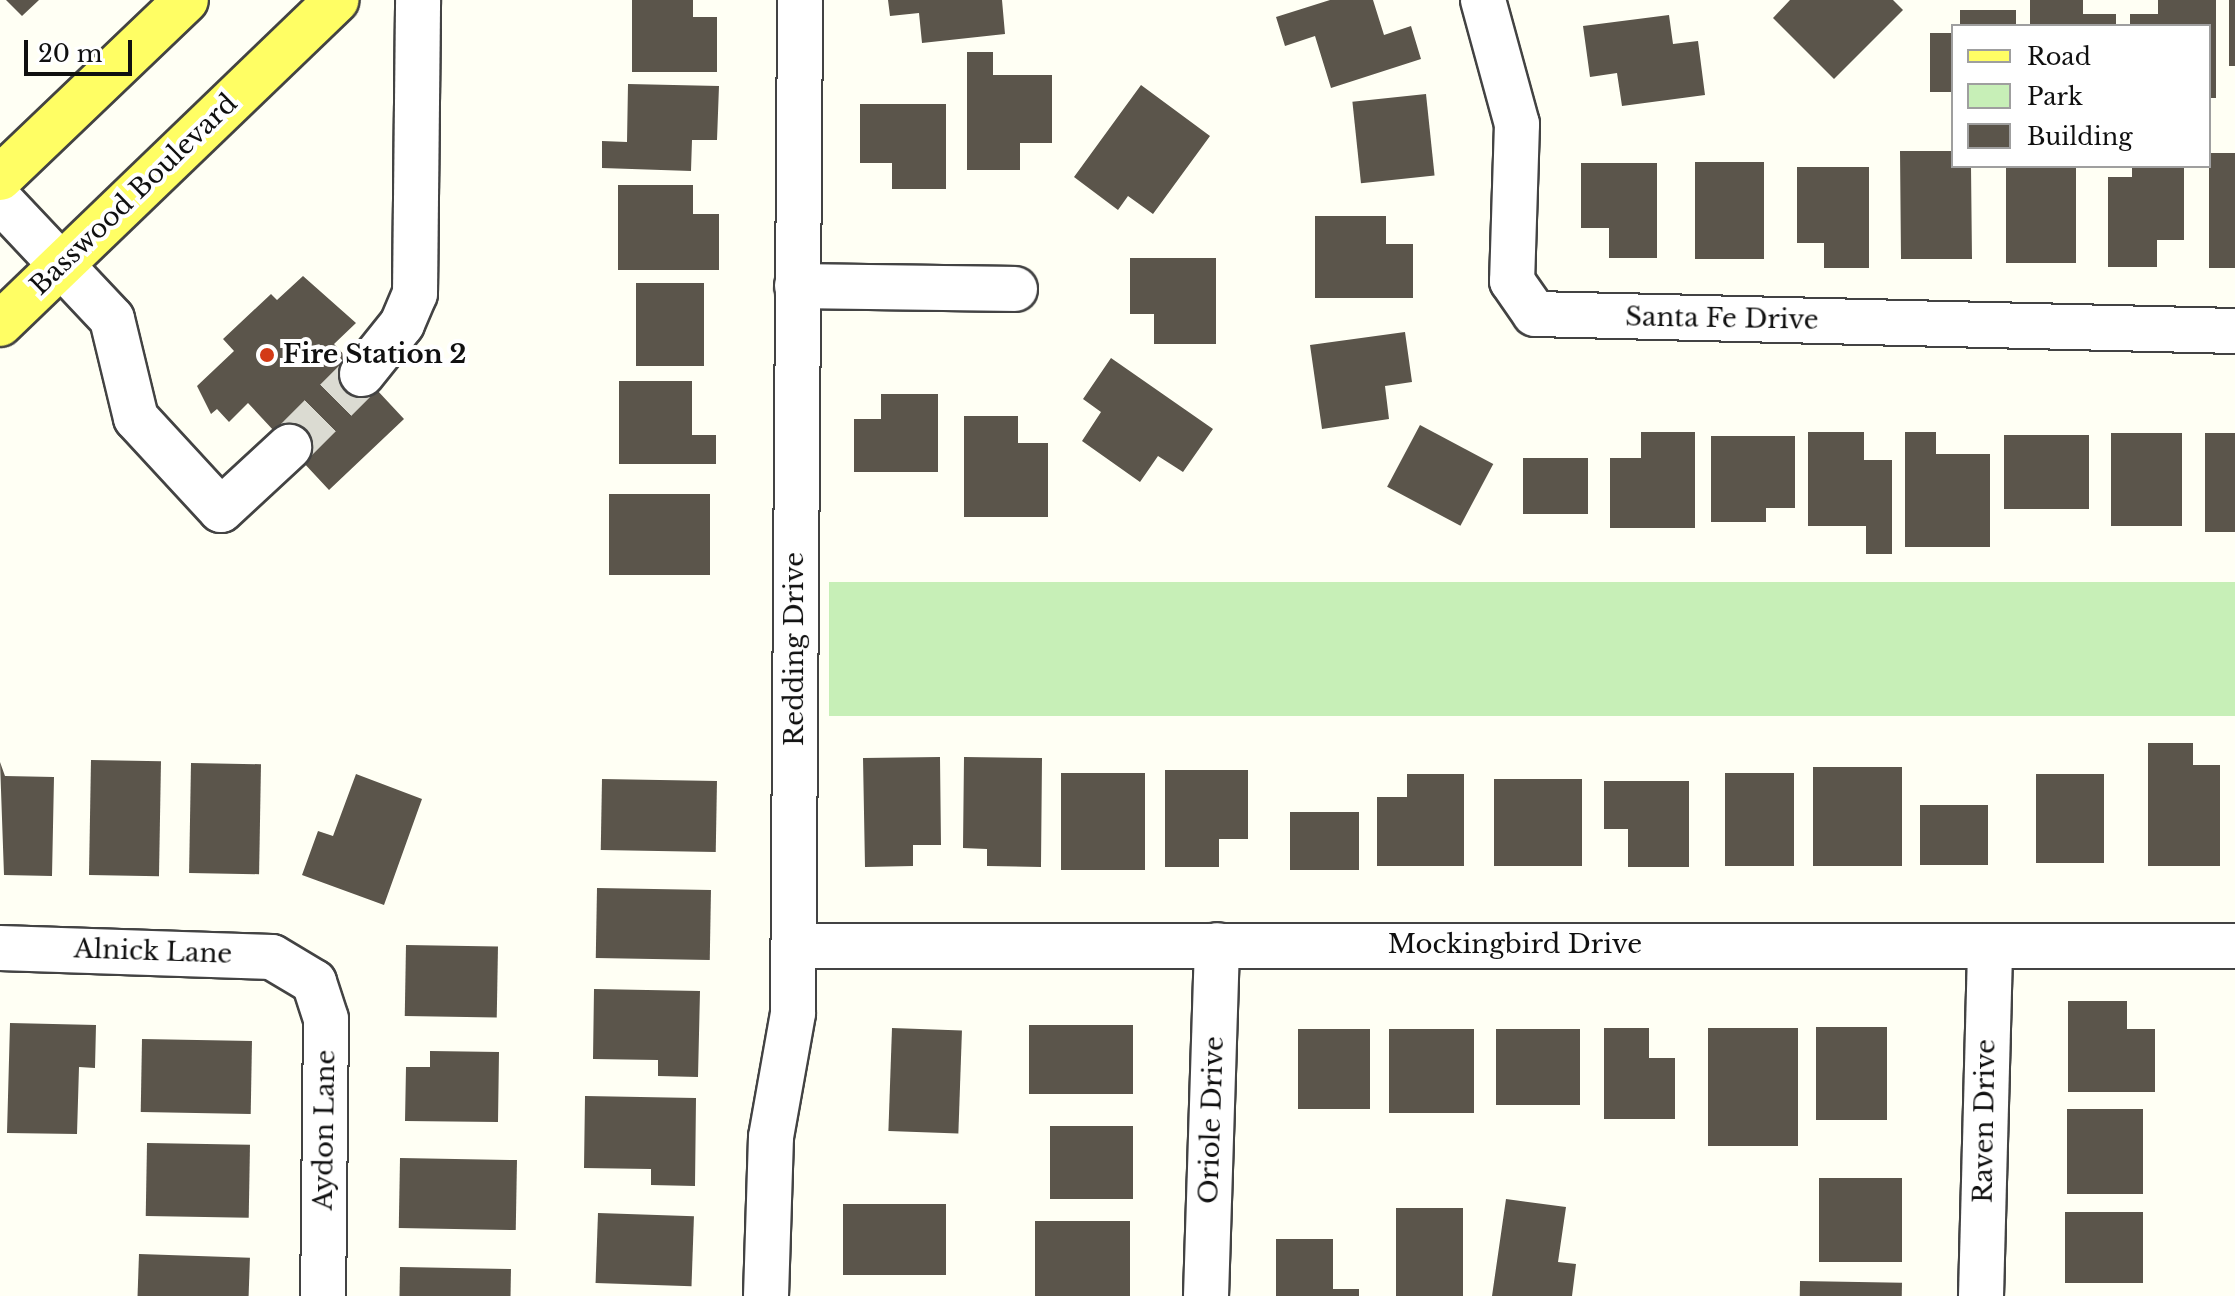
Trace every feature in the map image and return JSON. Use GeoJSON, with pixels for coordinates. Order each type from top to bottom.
{"type":"FeatureCollection","features":[{"type":"Feature","properties":{"kind":"main road"},"geometry":{"type":"LineString","coordinates":[[0,178],[186,0]]}},
{"type":"Feature","properties":{"kind":"main road","name":"Basswood Boulevard"},"geometry":{"type":"LineString","coordinates":[[0,324],[337,0]]}},
{"type":"Feature","properties":{"kind":"street"},"geometry":{"type":"LineString","coordinates":[[362,374],[402,324],[415,294],[418,0]]}},
{"type":"Feature","properties":{"kind":"street","name":"Redding Drive"},"geometry":{"type":"LineString","coordinates":[[766,1296],[768,1169],[791,1041],[795,946],[800,0]]}},
{"type":"Feature","properties":{"kind":"street","name":"Santa Fe Drive"},"geometry":{"type":"LineString","coordinates":[[1483,0],[1517,124],[1512,281],[1535,314],[2235,331]]}},
{"type":"Feature","properties":{"kind":"street"},"geometry":{"type":"LineString","coordinates":[[0,200],[112,319],[136,418],[221,510],[289,447]]}},
{"type":"Feature","properties":{"kind":"street"},"geometry":{"type":"LineString","coordinates":[[797,286],[1015,289]]}},
{"type":"Feature","properties":{"kind":"street","name":"Oriole Drive"},"geometry":{"type":"LineString","coordinates":[[1206,1296],[1217,945]]}},
{"type":"Feature","properties":{"kind":"street","name":"Mockingbird Drive"},"geometry":{"type":"LineString","coordinates":[[795,946],[2235,946]]}},
{"type":"Feature","properties":{"kind":"street","name":"Raven Drive"},"geometry":{"type":"LineString","coordinates":[[1981,1296],[1990,946]]}},
{"type":"Feature","properties":{"kind":"street","name":"Alnick Lane"},"geometry":{"type":"LineString","coordinates":[[0,948],[250,955],[302,970]]}},
{"type":"Feature","properties":{"kind":"street","name":"Aydon Lane"},"geometry":{"type":"LineString","coordinates":[[302,970],[323,999],[326,1019],[323,1296]]}},
{"type":"Feature","properties":{"kind":"green space"},"geometry":{"type":"Polygon","coordinates":[[[829,582],[2235,582],[2235,716],[829,716],[829,582]]]}},
{"type":"Feature","properties":{"kind":"building"},"geometry":{"type":"Polygon","coordinates":[[[6,0],[39,0],[22,16],[6,0]]]}},
{"type":"Feature","properties":{"kind":"building"},"geometry":{"type":"Polygon","coordinates":[[[632,0],[693,0],[693,17],[717,17],[717,72],[632,72],[632,0]]]}},
{"type":"Feature","properties":{"kind":"building"},"geometry":{"type":"Polygon","coordinates":[[[888,0],[1002,0],[1005,34],[922,43],[919,13],[890,16],[888,0]]]}},
{"type":"Feature","properties":{"kind":"building"},"geometry":{"type":"Polygon","coordinates":[[[1330,0],[1373,0],[1384,35],[1411,26],[1421,59],[1331,88],[1315,36],[1285,46],[1276,17],[1330,0]]]}},
{"type":"Feature","properties":{"kind":"building"},"geometry":{"type":"Polygon","coordinates":[[[1790,0],[1893,0],[1903,10],[1834,79],[1773,18],[1790,0]]]}},
{"type":"Feature","properties":{"kind":"building"},"geometry":{"type":"Polygon","coordinates":[[[2030,0],[2083,0],[2083,14],[2116,14],[2116,24],[2030,24],[2030,0]]]}},
{"type":"Feature","properties":{"kind":"building"},"geometry":{"type":"Polygon","coordinates":[[[2158,0],[2216,0],[2216,98],[2211,98],[2211,24],[2130,24],[2130,14],[2158,14],[2158,0]]]}},
{"type":"Feature","properties":{"kind":"building"},"geometry":{"type":"Polygon","coordinates":[[[2229,0],[2235,0],[2235,66],[2229,66],[2229,0]]]}},
{"type":"Feature","properties":{"kind":"building"},"geometry":{"type":"Polygon","coordinates":[[[1960,10],[2016,10],[2016,24],[1960,24],[1960,10]]]}},
{"type":"Feature","properties":{"kind":"building"},"geometry":{"type":"Polygon","coordinates":[[[1669,15],[1673,44],[1698,41],[1705,95],[1622,106],[1617,73],[1590,77],[1583,26],[1669,15]]]}},
{"type":"Feature","properties":{"kind":"building"},"geometry":{"type":"Polygon","coordinates":[[[1930,33],[1951,33],[1951,92],[1930,92],[1930,33]]]}},
{"type":"Feature","properties":{"kind":"building"},"geometry":{"type":"Polygon","coordinates":[[[967,52],[993,52],[993,75],[1052,75],[1052,143],[1020,143],[1020,170],[967,170],[967,52]]]}},
{"type":"Feature","properties":{"kind":"building"},"geometry":{"type":"Polygon","coordinates":[[[628,84],[719,86],[717,140],[692,140],[691,171],[602,168],[602,141],[627,142],[628,84]]]}},
{"type":"Feature","properties":{"kind":"building"},"geometry":{"type":"Polygon","coordinates":[[[1141,85],[1210,136],[1153,214],[1128,196],[1118,210],[1074,177],[1141,85]]]}},
{"type":"Feature","properties":{"kind":"building"},"geometry":{"type":"Polygon","coordinates":[[[1426,94],[1435,176],[1361,183],[1352,102],[1426,94]]]}},
{"type":"Feature","properties":{"kind":"building"},"geometry":{"type":"Polygon","coordinates":[[[860,104],[946,104],[946,189],[892,189],[892,163],[860,163],[860,104]]]}},
{"type":"Feature","properties":{"kind":"building"},"geometry":{"type":"Polygon","coordinates":[[[1900,151],[1951,151],[1951,168],[1971,168],[1972,259],[1901,259],[1900,151]]]}},
{"type":"Feature","properties":{"kind":"building"},"geometry":{"type":"Polygon","coordinates":[[[2211,153],[2235,153],[2235,268],[2209,268],[2211,153]]]}},
{"type":"Feature","properties":{"kind":"building"},"geometry":{"type":"Polygon","coordinates":[[[1695,162],[1764,162],[1764,259],[1695,259],[1695,162]]]}},
{"type":"Feature","properties":{"kind":"building"},"geometry":{"type":"Polygon","coordinates":[[[1581,163],[1657,163],[1657,258],[1609,258],[1609,228],[1581,228],[1581,163]]]}},
{"type":"Feature","properties":{"kind":"building"},"geometry":{"type":"Polygon","coordinates":[[[1797,167],[1869,167],[1869,268],[1824,268],[1824,243],[1797,243],[1797,167]]]}},
{"type":"Feature","properties":{"kind":"building"},"geometry":{"type":"Polygon","coordinates":[[[2006,168],[2076,168],[2076,263],[2006,263],[2006,168]]]}},
{"type":"Feature","properties":{"kind":"building"},"geometry":{"type":"Polygon","coordinates":[[[2132,168],[2184,168],[2184,240],[2157,240],[2157,267],[2108,267],[2108,177],[2132,177],[2132,168]]]}},
{"type":"Feature","properties":{"kind":"building"},"geometry":{"type":"Polygon","coordinates":[[[618,185],[693,185],[693,214],[719,214],[719,270],[618,270],[618,185]]]}},
{"type":"Feature","properties":{"kind":"building"},"geometry":{"type":"Polygon","coordinates":[[[1315,216],[1386,216],[1386,244],[1413,244],[1413,298],[1315,298],[1315,216]]]}},
{"type":"Feature","properties":{"kind":"building"},"geometry":{"type":"Polygon","coordinates":[[[1130,258],[1216,258],[1216,344],[1154,344],[1154,314],[1130,314],[1130,258]]]}},
{"type":"Feature","properties":{"kind":"building"},"geometry":{"type":"Polygon","coordinates":[[[303,276],[356,323],[334,344],[404,419],[329,490],[248,403],[229,422],[217,409],[211,414],[197,386],[234,351],[223,339],[271,294],[277,300],[303,276]]]}},
{"type":"Feature","properties":{"kind":"building"},"geometry":{"type":"Polygon","coordinates":[[[636,283],[704,283],[704,366],[636,366],[636,283]]]}},
{"type":"Feature","properties":{"kind":"building"},"geometry":{"type":"Polygon","coordinates":[[[1405,332],[1412,382],[1385,386],[1389,419],[1322,429],[1310,345],[1405,332]]]}},
{"type":"Feature","properties":{"kind":"building"},"geometry":{"type":"Polygon","coordinates":[[[1111,358],[1213,429],[1183,472],[1158,456],[1140,482],[1082,441],[1101,412],[1083,399],[1111,358]]]}},
{"type":"Feature","properties":{"kind":"building"},"geometry":{"type":"Polygon","coordinates":[[[619,381],[692,381],[692,435],[716,435],[716,464],[619,464],[619,381]]]}},
{"type":"Feature","properties":{"kind":"building"},"geometry":{"type":"Polygon","coordinates":[[[881,394],[938,394],[938,472],[854,472],[854,419],[881,419],[881,394]]]}},
{"type":"Feature","properties":{"kind":"building"},"geometry":{"type":"Polygon","coordinates":[[[964,416],[1018,416],[1018,443],[1048,443],[1048,517],[964,517],[964,416]]]}},
{"type":"Feature","properties":{"kind":"building"},"geometry":{"type":"Polygon","coordinates":[[[1420,425],[1493,464],[1460,526],[1387,487],[1420,425]]]}},
{"type":"Feature","properties":{"kind":"building"},"geometry":{"type":"Polygon","coordinates":[[[1641,432],[1695,432],[1695,528],[1610,528],[1610,458],[1641,458],[1641,432]]]}},
{"type":"Feature","properties":{"kind":"building"},"geometry":{"type":"Polygon","coordinates":[[[1808,432],[1864,432],[1864,460],[1892,460],[1892,554],[1866,554],[1866,526],[1808,526],[1808,432]]]}},
{"type":"Feature","properties":{"kind":"building"},"geometry":{"type":"Polygon","coordinates":[[[1905,432],[1936,432],[1936,454],[1990,454],[1990,547],[1905,547],[1905,432]]]}},
{"type":"Feature","properties":{"kind":"building"},"geometry":{"type":"Polygon","coordinates":[[[2111,433],[2182,433],[2182,526],[2111,526],[2111,433]]]}},
{"type":"Feature","properties":{"kind":"building"},"geometry":{"type":"Polygon","coordinates":[[[2205,433],[2235,433],[2235,532],[2205,532],[2205,433]]]}},
{"type":"Feature","properties":{"kind":"building"},"geometry":{"type":"Polygon","coordinates":[[[2004,435],[2089,435],[2089,509],[2004,509],[2004,435]]]}},
{"type":"Feature","properties":{"kind":"building"},"geometry":{"type":"Polygon","coordinates":[[[1711,436],[1795,436],[1795,508],[1766,508],[1766,522],[1711,522],[1711,436]]]}},
{"type":"Feature","properties":{"kind":"building"},"geometry":{"type":"Polygon","coordinates":[[[1523,458],[1588,458],[1588,514],[1523,514],[1523,458]]]}},
{"type":"Feature","properties":{"kind":"building"},"geometry":{"type":"Polygon","coordinates":[[[609,494],[710,494],[710,575],[609,575],[609,494]]]}},
{"type":"Feature","properties":{"kind":"building"},"geometry":{"type":"Polygon","coordinates":[[[2148,743],[2193,743],[2193,765],[2220,765],[2220,866],[2148,866],[2148,743]]]}},
{"type":"Feature","properties":{"kind":"building"},"geometry":{"type":"Polygon","coordinates":[[[940,757],[941,845],[913,845],[913,866],[865,867],[863,758],[940,757]]]}},
{"type":"Feature","properties":{"kind":"building"},"geometry":{"type":"Polygon","coordinates":[[[964,757],[1042,758],[1041,867],[987,866],[987,849],[963,848],[964,757]]]}},
{"type":"Feature","properties":{"kind":"building"},"geometry":{"type":"Polygon","coordinates":[[[91,760],[161,761],[159,876],[89,875],[91,760]]]}},
{"type":"Feature","properties":{"kind":"building"},"geometry":{"type":"Polygon","coordinates":[[[0,762],[5,776],[54,777],[52,876],[4,875],[0,762]]]}},
{"type":"Feature","properties":{"kind":"building"},"geometry":{"type":"Polygon","coordinates":[[[191,763],[261,764],[259,874],[189,873],[191,763]]]}},
{"type":"Feature","properties":{"kind":"building"},"geometry":{"type":"Polygon","coordinates":[[[1813,767],[1902,767],[1902,866],[1813,866],[1813,767]]]}},
{"type":"Feature","properties":{"kind":"building"},"geometry":{"type":"Polygon","coordinates":[[[1165,770],[1248,770],[1248,839],[1219,839],[1219,867],[1165,867],[1165,770]]]}},
{"type":"Feature","properties":{"kind":"building"},"geometry":{"type":"Polygon","coordinates":[[[1061,773],[1145,773],[1145,870],[1061,870],[1061,773]]]}},
{"type":"Feature","properties":{"kind":"building"},"geometry":{"type":"Polygon","coordinates":[[[1725,773],[1794,773],[1794,866],[1725,866],[1725,773]]]}},
{"type":"Feature","properties":{"kind":"building"},"geometry":{"type":"Polygon","coordinates":[[[356,774],[422,799],[384,905],[302,875],[318,831],[333,836],[356,774]]]}},
{"type":"Feature","properties":{"kind":"building"},"geometry":{"type":"Polygon","coordinates":[[[1407,774],[1464,774],[1464,866],[1377,866],[1377,797],[1407,797],[1407,774]]]}},
{"type":"Feature","properties":{"kind":"building"},"geometry":{"type":"Polygon","coordinates":[[[2036,774],[2104,774],[2104,863],[2036,863],[2036,774]]]}},
{"type":"Feature","properties":{"kind":"building"},"geometry":{"type":"Polygon","coordinates":[[[602,779],[717,781],[716,852],[601,850],[602,779]]]}},
{"type":"Feature","properties":{"kind":"building"},"geometry":{"type":"Polygon","coordinates":[[[1494,779],[1582,779],[1582,866],[1494,866],[1494,779]]]}},
{"type":"Feature","properties":{"kind":"building"},"geometry":{"type":"Polygon","coordinates":[[[1604,781],[1689,781],[1689,867],[1628,867],[1628,829],[1604,829],[1604,781]]]}},
{"type":"Feature","properties":{"kind":"building"},"geometry":{"type":"Polygon","coordinates":[[[1920,805],[1988,805],[1988,865],[1920,865],[1920,805]]]}},
{"type":"Feature","properties":{"kind":"building"},"geometry":{"type":"Polygon","coordinates":[[[1290,812],[1359,812],[1359,870],[1290,870],[1290,812]]]}},
{"type":"Feature","properties":{"kind":"building"},"geometry":{"type":"Polygon","coordinates":[[[597,888],[711,890],[710,960],[596,958],[597,888]]]}},
{"type":"Feature","properties":{"kind":"building"},"geometry":{"type":"Polygon","coordinates":[[[406,945],[498,947],[497,1018],[405,1016],[406,945]]]}},
{"type":"Feature","properties":{"kind":"building"},"geometry":{"type":"Polygon","coordinates":[[[594,989],[700,991],[698,1077],[658,1076],[658,1060],[593,1059],[594,989]]]}},
{"type":"Feature","properties":{"kind":"building"},"geometry":{"type":"Polygon","coordinates":[[[2068,1001],[2127,1001],[2127,1029],[2155,1029],[2155,1092],[2068,1092],[2068,1001]]]}},
{"type":"Feature","properties":{"kind":"building"},"geometry":{"type":"Polygon","coordinates":[[[10,1023],[96,1025],[95,1068],[79,1067],[77,1134],[7,1133],[10,1023]]]}},
{"type":"Feature","properties":{"kind":"building"},"geometry":{"type":"Polygon","coordinates":[[[1029,1025],[1133,1025],[1133,1094],[1029,1094],[1029,1025]]]}},
{"type":"Feature","properties":{"kind":"building"},"geometry":{"type":"Polygon","coordinates":[[[1816,1027],[1887,1027],[1887,1120],[1816,1120],[1816,1027]]]}},
{"type":"Feature","properties":{"kind":"building"},"geometry":{"type":"Polygon","coordinates":[[[892,1028],[962,1030],[958,1133],[888,1131],[892,1028]]]}},
{"type":"Feature","properties":{"kind":"building"},"geometry":{"type":"Polygon","coordinates":[[[1604,1028],[1649,1028],[1649,1058],[1675,1058],[1675,1119],[1604,1119],[1604,1028]]]}},
{"type":"Feature","properties":{"kind":"building"},"geometry":{"type":"Polygon","coordinates":[[[1708,1028],[1798,1028],[1798,1146],[1708,1146],[1708,1028]]]}},
{"type":"Feature","properties":{"kind":"building"},"geometry":{"type":"Polygon","coordinates":[[[1298,1029],[1370,1029],[1370,1109],[1298,1109],[1298,1029]]]}},
{"type":"Feature","properties":{"kind":"building"},"geometry":{"type":"Polygon","coordinates":[[[1389,1029],[1474,1029],[1474,1113],[1389,1113],[1389,1029]]]}},
{"type":"Feature","properties":{"kind":"building"},"geometry":{"type":"Polygon","coordinates":[[[1496,1029],[1580,1029],[1580,1105],[1496,1105],[1496,1029]]]}},
{"type":"Feature","properties":{"kind":"building"},"geometry":{"type":"Polygon","coordinates":[[[142,1039],[252,1041],[251,1114],[141,1112],[142,1039]]]}},
{"type":"Feature","properties":{"kind":"building"},"geometry":{"type":"Polygon","coordinates":[[[430,1051],[499,1052],[498,1122],[405,1121],[406,1067],[430,1067],[430,1051]]]}},
{"type":"Feature","properties":{"kind":"building"},"geometry":{"type":"Polygon","coordinates":[[[585,1096],[696,1098],[695,1186],[651,1185],[651,1169],[584,1168],[585,1096]]]}},
{"type":"Feature","properties":{"kind":"building"},"geometry":{"type":"Polygon","coordinates":[[[2067,1109],[2143,1109],[2143,1194],[2067,1194],[2067,1109]]]}},
{"type":"Feature","properties":{"kind":"building"},"geometry":{"type":"Polygon","coordinates":[[[1050,1126],[1133,1126],[1133,1199],[1050,1199],[1050,1126]]]}},
{"type":"Feature","properties":{"kind":"building"},"geometry":{"type":"Polygon","coordinates":[[[147,1143],[250,1145],[249,1218],[146,1216],[147,1143]]]}},
{"type":"Feature","properties":{"kind":"building"},"geometry":{"type":"Polygon","coordinates":[[[400,1158],[517,1160],[516,1230],[399,1228],[400,1158]]]}},
{"type":"Feature","properties":{"kind":"building"},"geometry":{"type":"Polygon","coordinates":[[[1819,1178],[1902,1178],[1902,1262],[1819,1262],[1819,1178]]]}},
{"type":"Feature","properties":{"kind":"building"},"geometry":{"type":"Polygon","coordinates":[[[1506,1199],[1566,1207],[1558,1262],[1576,1264],[1572,1296],[1492,1296],[1506,1199]]]}},
{"type":"Feature","properties":{"kind":"building"},"geometry":{"type":"Polygon","coordinates":[[[843,1204],[946,1204],[946,1275],[843,1275],[843,1204]]]}},
{"type":"Feature","properties":{"kind":"building"},"geometry":{"type":"Polygon","coordinates":[[[1396,1208],[1463,1208],[1463,1296],[1396,1296],[1396,1208]]]}},
{"type":"Feature","properties":{"kind":"building"},"geometry":{"type":"Polygon","coordinates":[[[2065,1212],[2143,1212],[2143,1283],[2065,1283],[2065,1212]]]}},
{"type":"Feature","properties":{"kind":"building"},"geometry":{"type":"Polygon","coordinates":[[[598,1213],[694,1216],[691,1286],[596,1283],[598,1213]]]}},
{"type":"Feature","properties":{"kind":"building"},"geometry":{"type":"Polygon","coordinates":[[[1035,1221],[1130,1221],[1130,1296],[1035,1296],[1035,1221]]]}},
{"type":"Feature","properties":{"kind":"building"},"geometry":{"type":"Polygon","coordinates":[[[1276,1239],[1333,1239],[1333,1289],[1359,1289],[1359,1296],[1276,1296],[1276,1239]]]}},
{"type":"Feature","properties":{"kind":"building"},"geometry":{"type":"Polygon","coordinates":[[[139,1254],[250,1258],[249,1296],[138,1296],[139,1254]]]}},
{"type":"Feature","properties":{"kind":"building"},"geometry":{"type":"Polygon","coordinates":[[[400,1267],[511,1269],[511,1296],[399,1296],[400,1267]]]}},
{"type":"Feature","properties":{"kind":"building"},"geometry":{"type":"Polygon","coordinates":[[[1800,1281],[1902,1283],[1902,1296],[1800,1296],[1800,1281]]]}},
{"type":"Feature","properties":{"kind":"tunnel"},"geometry":{"type":"LineString","coordinates":[[289,447],[362,374]]}},
{"type":"Feature","properties":{"kind":"place","name":"Fire Station 2"},"geometry":{"type":"Point","coordinates":[267,355]}}]}
